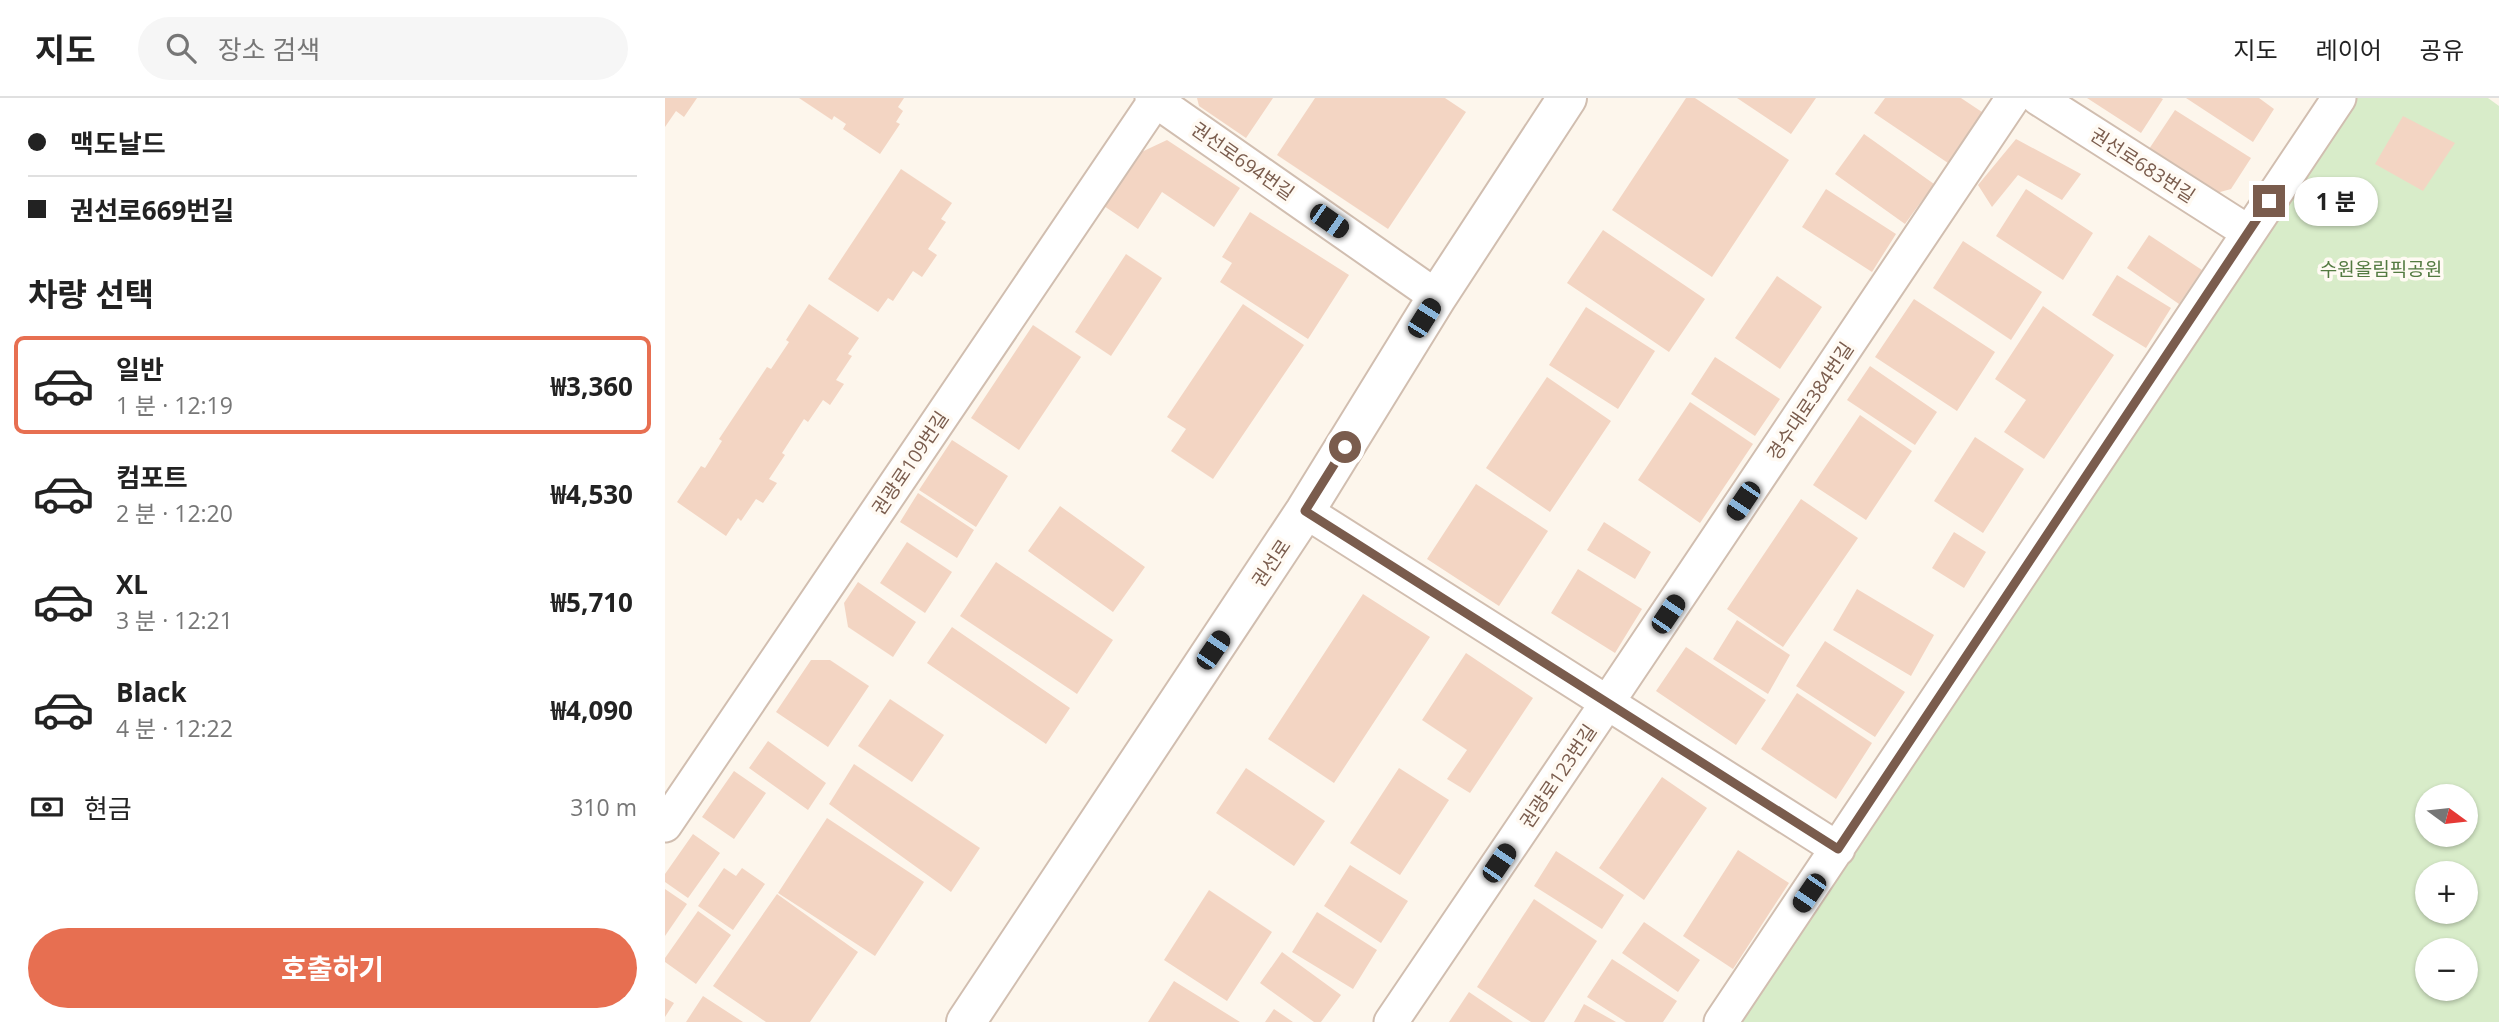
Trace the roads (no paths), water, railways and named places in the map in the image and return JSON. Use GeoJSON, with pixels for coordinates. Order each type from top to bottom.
{"type":"FeatureCollection","features":[{"type":"Feature","properties":{"kind":"street","name":"권선로"},"geometry":{"type":"LineString","coordinates":[[966,1022],[1305,511],[1437,297],[1567,98]]}},
{"type":"Feature","properties":{"kind":"street","name":"경수대로384번길"},"geometry":{"type":"LineString","coordinates":[[1608,703],[2013,98]]}},
{"type":"Feature","properties":{"kind":"street","name":"권선로683번길"},"geometry":{"type":"LineString","coordinates":[[2038,98],[2248,232]]}},
{"type":"Feature","properties":{"kind":"street"},"geometry":{"type":"LineString","coordinates":[[1721,1022],[2339,98]]}},
{"type":"Feature","properties":{"kind":"street","name":"권선로694번길"},"geometry":{"type":"LineString","coordinates":[[1155,99],[1437,297]]}},
{"type":"Feature","properties":{"kind":"street","name":"권광로109번길"},"geometry":{"type":"LineString","coordinates":[[665,825],[1155,99]]}},
{"type":"Feature","properties":{"kind":"street"},"geometry":{"type":"LineString","coordinates":[[1305,511],[1838,849]]}},
{"type":"Feature","properties":{"kind":"street","name":"권광로123번길"},"geometry":{"type":"LineString","coordinates":[[1391,1022],[1608,703]]}},
{"type":"Feature","properties":{"kind":"park label","name":"수원올림픽공원"},"geometry":{"type":"Point","coordinates":[2381,269]}}]}
